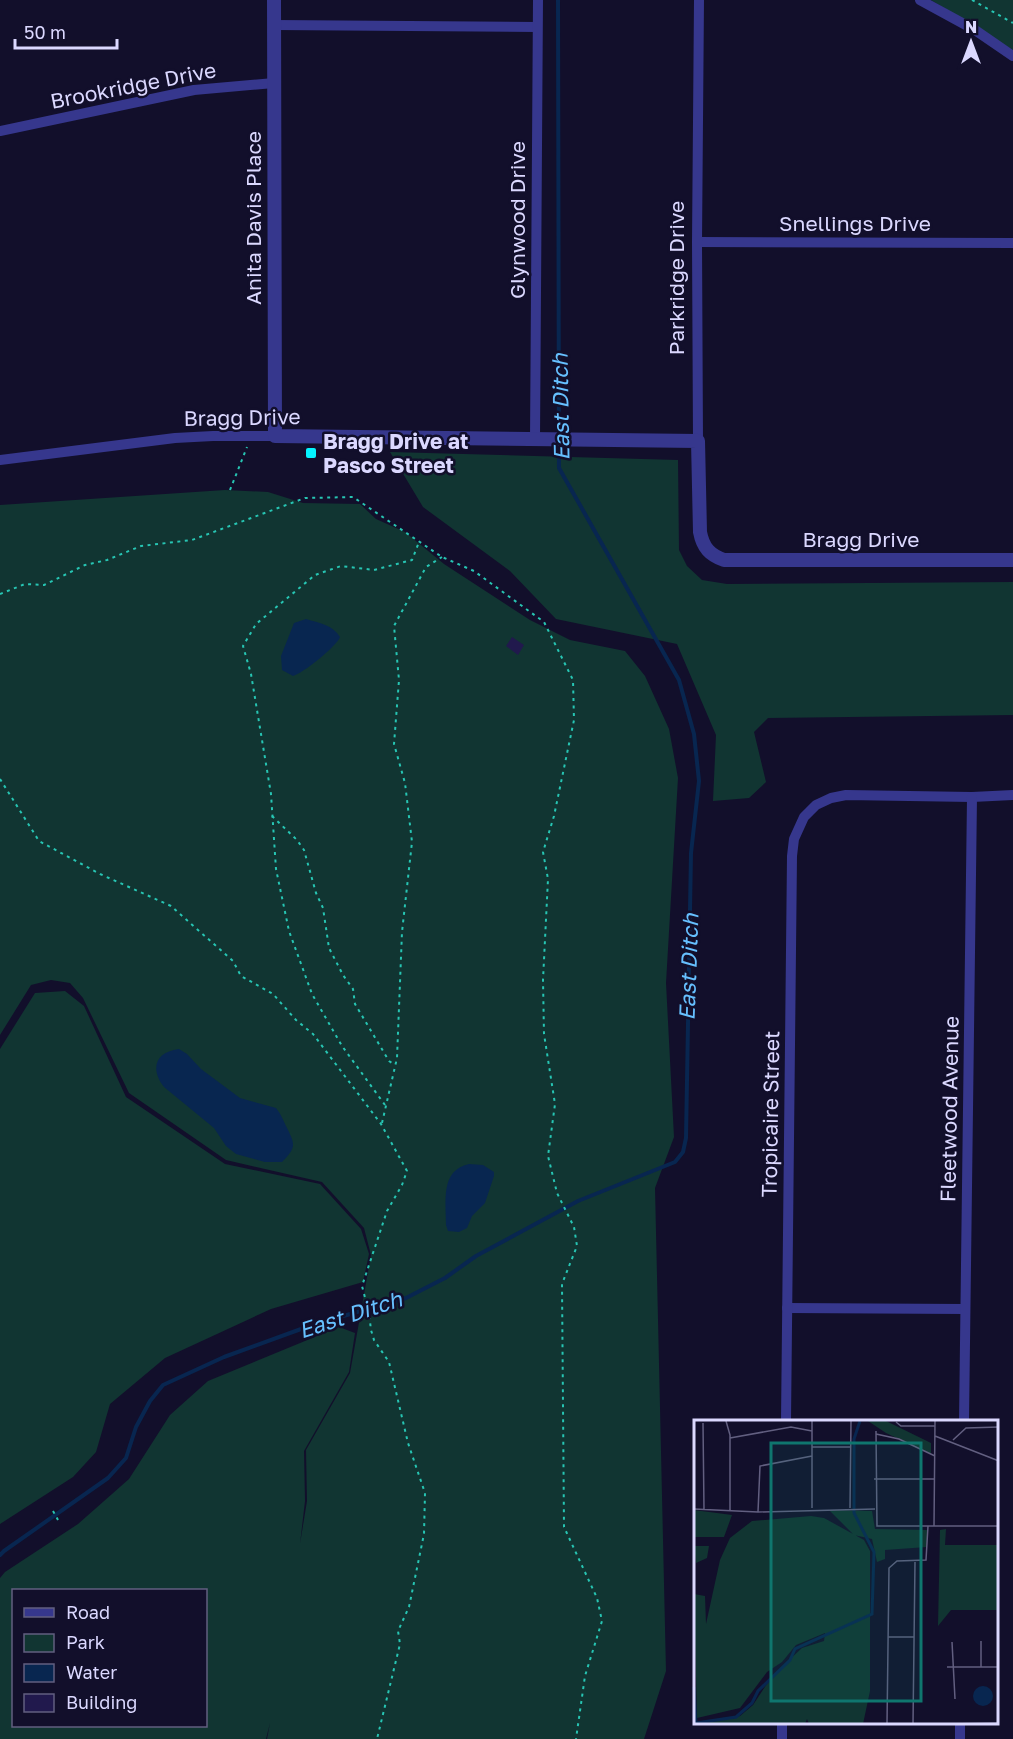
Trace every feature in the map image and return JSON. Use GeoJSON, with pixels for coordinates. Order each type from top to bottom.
{"type":"FeatureCollection","features":[{"type":"Feature","properties":{"kind":"street","name":"Anita Davis Place"},"geometry":{"type":"LineString","coordinates":[[274,0],[275,436]]}},
{"type":"Feature","properties":{"kind":"street","name":"Glynwood Drive"},"geometry":{"type":"LineString","coordinates":[[538,0],[542,440]]}},
{"type":"Feature","properties":{"kind":"street","name":"Parkridge Drive"},"geometry":{"type":"LineString","coordinates":[[699,0],[698,441],[700,532],[702,543],[710,553]]}},
{"type":"Feature","properties":{"kind":"street"},"geometry":{"type":"LineString","coordinates":[[920,0],[975,30],[1013,56]]}},
{"type":"Feature","properties":{"kind":"street"},"geometry":{"type":"LineString","coordinates":[[274,25],[537,27]]}},
{"type":"Feature","properties":{"kind":"street","name":"Brookridge Drive"},"geometry":{"type":"LineString","coordinates":[[0,131],[194,90],[274,83]]}},
{"type":"Feature","properties":{"kind":"street","name":"Snellings Drive"},"geometry":{"type":"LineString","coordinates":[[697,242],[1013,243]]}},
{"type":"Feature","properties":{"kind":"street","name":"Bragg Drive"},"geometry":{"type":"LineString","coordinates":[[2,460],[175,438],[275,436],[698,441]]}},
{"type":"Feature","properties":{"kind":"street","name":"Bragg Drive"},"geometry":{"type":"LineString","coordinates":[[710,553],[724,560],[1013,560]]}},
{"type":"Feature","properties":{"kind":"street","name":"Tropicaire Street"},"geometry":{"type":"LineString","coordinates":[[786,1420],[792,856],[798,826],[809,811],[831,798],[846,795],[972,797]]}},
{"type":"Feature","properties":{"kind":"street"},"geometry":{"type":"LineString","coordinates":[[972,797],[1013,795]]}},
{"type":"Feature","properties":{"kind":"street","name":"Fleetwood Avenue"},"geometry":{"type":"LineString","coordinates":[[964,1420],[972,797]]}},
{"type":"Feature","properties":{"kind":"street"},"geometry":{"type":"LineString","coordinates":[[787,1308],[965,1309]]}},
{"type":"Feature","properties":{"kind":"path"},"geometry":{"type":"LineString","coordinates":[[972,0],[1013,23]]}},
{"type":"Feature","properties":{"kind":"path"},"geometry":{"type":"LineString","coordinates":[[230,490],[251,436]]}},
{"type":"Feature","properties":{"kind":"path"},"geometry":{"type":"LineString","coordinates":[[0,594],[25,584],[44,585],[85,565],[107,560],[141,546],[192,540],[305,498],[353,496],[442,557],[474,571],[544,622],[573,681],[574,720],[554,816],[543,852],[548,879],[543,980],[544,1034],[555,1104],[548,1156],[557,1193],[574,1227],[577,1246],[562,1284],[564,1527],[597,1598],[602,1621],[585,1677],[576,1739]]}},
{"type":"Feature","properties":{"kind":"path"},"geometry":{"type":"LineString","coordinates":[[385,1105],[342,1046],[312,994],[289,931],[276,869],[271,794],[251,674],[243,646],[256,624],[315,575],[341,566],[374,570],[412,561],[420,541]]}},
{"type":"Feature","properties":{"kind":"path"},"geometry":{"type":"LineString","coordinates":[[381,1124],[395,1065],[402,932],[412,842],[405,783],[394,744],[399,680],[394,626],[426,567],[442,557]]}},
{"type":"Feature","properties":{"kind":"path"},"geometry":{"type":"LineString","coordinates":[[0,779],[39,841],[100,874],[171,906],[233,960],[241,976],[273,994],[296,1020],[313,1034],[381,1124],[407,1171],[387,1211],[362,1286],[374,1340],[388,1362],[408,1443],[425,1493],[424,1533],[409,1607],[398,1631],[400,1644],[377,1739]]}},
{"type":"Feature","properties":{"kind":"path"},"geometry":{"type":"LineString","coordinates":[[272,816],[304,850],[316,893],[323,908],[329,948],[353,989],[355,1004],[389,1061],[395,1065]]}},
{"type":"Feature","properties":{"kind":"path"},"geometry":{"type":"LineString","coordinates":[[53,1510],[58,1520]]}},
{"type":"Feature","properties":{"kind":"green space"},"geometry":{"type":"Polygon","coordinates":[[[931,0],[1013,0],[1013,50],[931,0]]]}},
{"type":"Feature","properties":{"kind":"green space"},"geometry":{"type":"Polygon","coordinates":[[[390,452],[678,460],[679,550],[687,566],[702,580],[727,584],[1013,582],[1013,715],[768,718],[754,732],[766,782],[749,798],[713,801],[716,735],[677,644],[556,619],[510,571],[423,507],[390,452]]]}},
{"type":"Feature","properties":{"kind":"green space"},"geometry":{"type":"Polygon","coordinates":[[[225,490],[268,492],[303,503],[360,504],[376,519],[405,532],[444,564],[530,620],[570,640],[625,651],[645,676],[669,729],[678,778],[666,983],[674,1137],[655,1188],[666,1671],[644,1739],[267,1739],[270,1723],[266,1739],[0,1739],[0,1578],[5,1572],[78,1524],[129,1479],[170,1415],[208,1381],[339,1327],[355,1333],[349,1372],[304,1451],[305,1501],[300,1544],[307,1501],[306,1450],[350,1373],[371,1255],[364,1228],[322,1182],[226,1160],[129,1093],[83,998],[70,983],[51,980],[31,985],[0,1035],[0,505],[225,490]]]}},
{"type":"Feature","properties":{"kind":"green space"},"geometry":{"type":"Polygon","coordinates":[[[65,991],[84,1006],[126,1097],[225,1164],[320,1184],[361,1229],[369,1254],[363,1282],[271,1309],[165,1358],[110,1404],[96,1452],[73,1477],[0,1524],[0,1049],[35,993],[65,991]]]}},
{"type":"Feature","properties":{"kind":"water"},"geometry":{"type":"Polygon","coordinates":[[[306,619],[330,627],[340,637],[333,647],[319,659],[293,676],[282,670],[281,656],[294,623],[306,619]]]}},
{"type":"Feature","properties":{"kind":"water"},"geometry":{"type":"Polygon","coordinates":[[[179,1049],[201,1069],[240,1098],[276,1108],[293,1141],[290,1153],[282,1162],[265,1162],[236,1154],[226,1146],[214,1128],[164,1087],[157,1074],[157,1062],[165,1054],[179,1049]]]}},
{"type":"Feature","properties":{"kind":"water"},"geometry":{"type":"Polygon","coordinates":[[[469,1164],[483,1165],[494,1172],[494,1176],[485,1203],[472,1216],[467,1228],[459,1232],[448,1231],[446,1197],[449,1180],[460,1167],[469,1164]]]}},
{"type":"Feature","properties":{"kind":"building"},"geometry":{"type":"Polygon","coordinates":[[[512,637],[524,645],[518,655],[506,646],[512,637]]]}},
{"type":"Feature","properties":{"kind":"waterway","name":"East Ditch"},"geometry":{"type":"LineString","coordinates":[[0,1555],[108,1478],[126,1458],[136,1427],[150,1401],[163,1385],[224,1357],[312,1325],[406,1298],[445,1278],[476,1256],[578,1201],[675,1162],[683,1152],[686,1138],[691,853],[699,781],[694,734],[679,680],[559,468],[558,0]]}},
{"type":"Feature","properties":{"kind":"place","name":"Bragg Drive at Pasco Street"},"geometry":{"type":"Point","coordinates":[311,453]}}]}
